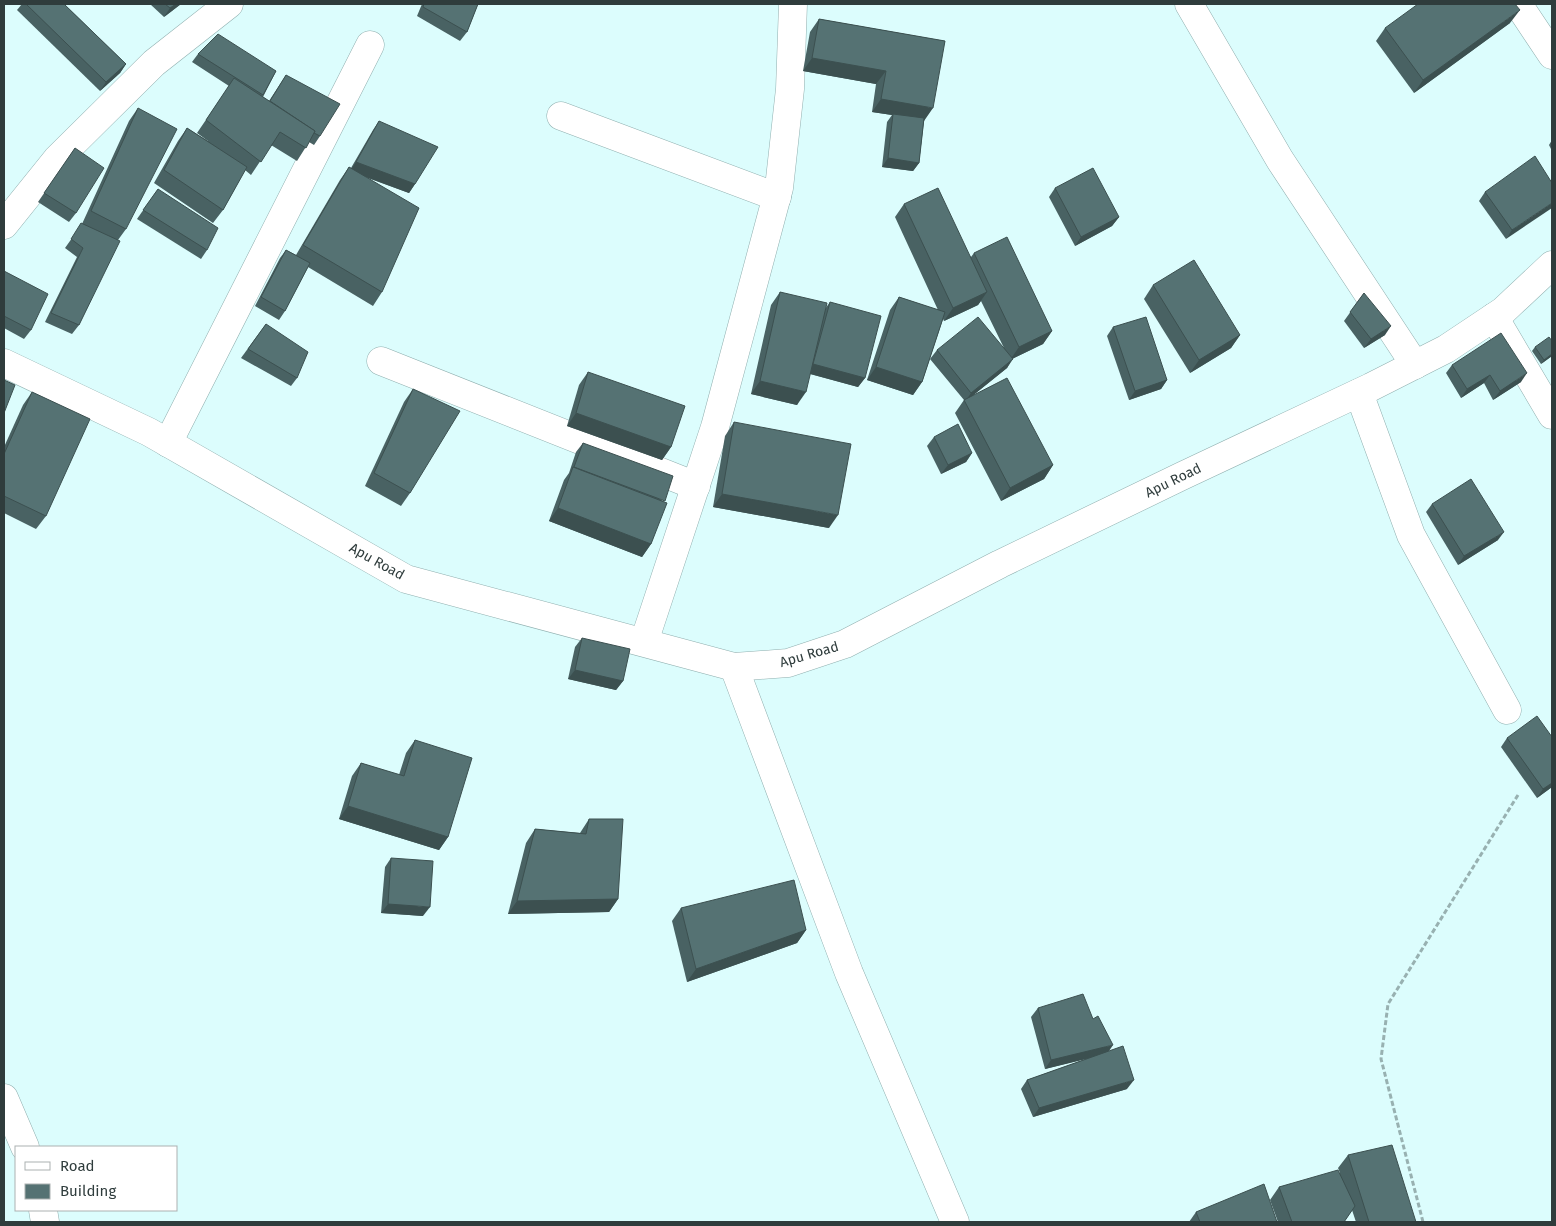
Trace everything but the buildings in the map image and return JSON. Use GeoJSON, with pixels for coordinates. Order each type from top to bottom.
{"type":"FeatureCollection","features":[{"type":"Feature","properties":{"kind":"street"},"geometry":{"type":"LineString","coordinates":[[4,225],[57,159],[154,63],[229,4]]}},
{"type":"Feature","properties":{"kind":"street"},"geometry":{"type":"LineString","coordinates":[[644,642],[715,427],[777,197],[790,89],[793,4]]}},
{"type":"Feature","properties":{"kind":"street"},"geometry":{"type":"LineString","coordinates":[[1189,4],[1280,160],[1414,365]]}},
{"type":"Feature","properties":{"kind":"street"},"geometry":{"type":"LineString","coordinates":[[1518,4],[1552,55]]}},
{"type":"Feature","properties":{"kind":"street"},"geometry":{"type":"LineString","coordinates":[[168,443],[370,45]]}},
{"type":"Feature","properties":{"kind":"street"},"geometry":{"type":"LineString","coordinates":[[561,116],[777,197]]}},
{"type":"Feature","properties":{"kind":"street","name":"Apu Road"},"geometry":{"type":"LineString","coordinates":[[4,363],[149,432],[406,579],[734,667],[788,663],[845,644],[1034,547],[1359,393],[1446,349],[1503,311],[1552,265]]}},
{"type":"Feature","properties":{"kind":"street"},"geometry":{"type":"LineString","coordinates":[[1494,317],[1552,415]]}},
{"type":"Feature","properties":{"kind":"street"},"geometry":{"type":"LineString","coordinates":[[381,361],[696,486]]}},
{"type":"Feature","properties":{"kind":"street"},"geometry":{"type":"LineString","coordinates":[[1359,393],[1411,535],[1507,710]]}},
{"type":"Feature","properties":{"kind":"street"},"geometry":{"type":"LineString","coordinates":[[734,667],[849,973],[955,1222]]}},
{"type":"Feature","properties":{"kind":"street"},"geometry":{"type":"LineString","coordinates":[[4,1098],[24,1146]]}},
{"type":"Feature","properties":{"kind":"path"},"geometry":{"type":"LineString","coordinates":[[1423,1222],[1381,1059],[1388,1004],[1518,795]]}}]}
